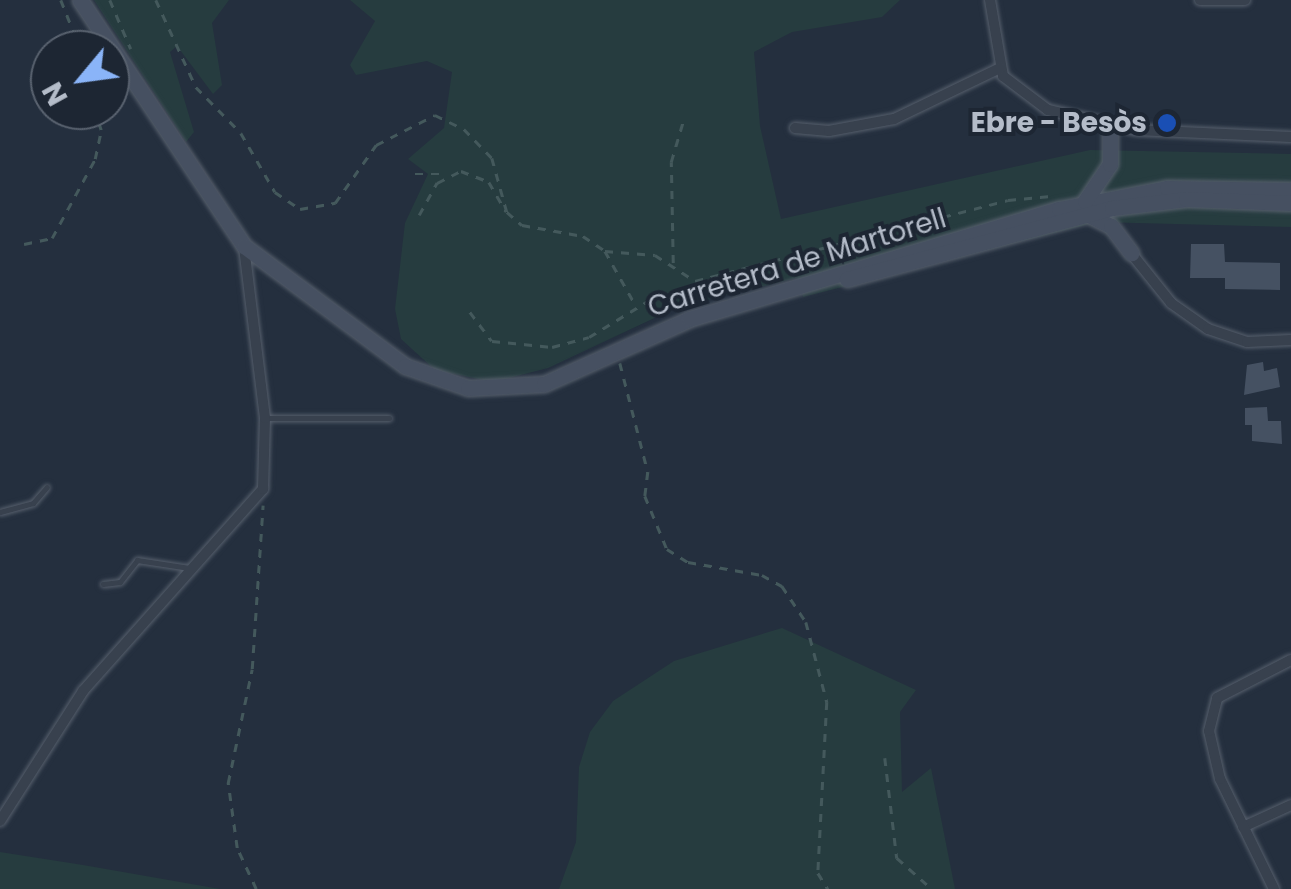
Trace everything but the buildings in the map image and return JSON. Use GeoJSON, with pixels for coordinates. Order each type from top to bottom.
{"type":"FeatureCollection","features":[{"type":"Feature","properties":{"kind":"main road","name":"Carretera de Martorell"},"geometry":{"type":"LineString","coordinates":[[80,0],[100,30]]}},
{"type":"Feature","properties":{"kind":"main road","name":"Carretera de Martorell"},"geometry":{"type":"LineString","coordinates":[[130,75],[244,246],[386,354],[449,385],[532,387],[724,309],[1060,209],[1085,209],[1161,188],[1291,190]]}},
{"type":"Feature","properties":{"kind":"main road"},"geometry":{"type":"LineString","coordinates":[[1085,209],[1110,164],[1110,127]]}},
{"type":"Feature","properties":{"kind":"main road"},"geometry":{"type":"LineString","coordinates":[[1110,164],[1127,183],[1161,188]]}},
{"type":"Feature","properties":{"kind":"main road"},"geometry":{"type":"LineString","coordinates":[[1060,209],[1112,208],[1161,188]]}},
{"type":"Feature","properties":{"kind":"main road"},"geometry":{"type":"LineString","coordinates":[[799,288],[1085,209],[1143,203],[1291,202]]}},
{"type":"Feature","properties":{"kind":"main road"},"geometry":{"type":"LineString","coordinates":[[1117,228],[1143,203]]}},
{"type":"Feature","properties":{"kind":"main road"},"geometry":{"type":"LineString","coordinates":[[1112,208],[1117,228],[1131,253]]}},
{"type":"Feature","properties":{"kind":"main road"},"geometry":{"type":"LineString","coordinates":[[1085,209],[1117,228]]}},
{"type":"Feature","properties":{"kind":"street"},"geometry":{"type":"LineString","coordinates":[[990,0],[1000,68],[1048,110],[1110,127],[1291,136]]}},
{"type":"Feature","properties":{"kind":"street"},"geometry":{"type":"LineString","coordinates":[[1200,0],[1245,0]]}},
{"type":"Feature","properties":{"kind":"street"},"geometry":{"type":"LineString","coordinates":[[795,128],[829,131],[894,118],[1000,68]]}},
{"type":"Feature","properties":{"kind":"street"},"geometry":{"type":"LineString","coordinates":[[0,821],[83,691],[262,489],[266,418],[244,246]]}},
{"type":"Feature","properties":{"kind":"street"},"geometry":{"type":"LineString","coordinates":[[1131,253],[1171,303],[1208,329],[1247,342],[1288,341]]}},
{"type":"Feature","properties":{"kind":"street"},"geometry":{"type":"LineString","coordinates":[[1274,889],[1243,827],[1209,731],[1217,698],[1291,660]]}},
{"type":"Feature","properties":{"kind":"street"},"geometry":{"type":"LineString","coordinates":[[1243,827],[1291,805]]}},
{"type":"Feature","properties":{"kind":"lane"},"geometry":{"type":"LineString","coordinates":[[266,418],[389,418]]}},
{"type":"Feature","properties":{"kind":"lane"},"geometry":{"type":"LineString","coordinates":[[0,512],[33,503],[47,488]]}},
{"type":"Feature","properties":{"kind":"lane"},"geometry":{"type":"LineString","coordinates":[[104,584],[120,582],[137,560],[188,568]]}},
{"type":"Feature","properties":{"kind":"path"},"geometry":{"type":"LineString","coordinates":[[61,0],[73,30]]}},
{"type":"Feature","properties":{"kind":"path"},"geometry":{"type":"LineString","coordinates":[[110,0],[126,30]]}},
{"type":"Feature","properties":{"kind":"path"},"geometry":{"type":"LineString","coordinates":[[156,0],[196,87],[241,133],[283,200],[310,210],[336,203],[376,145],[435,116],[464,128],[492,158],[507,212]]}},
{"type":"Feature","properties":{"kind":"path"},"geometry":{"type":"LineString","coordinates":[[673,264],[666,231],[672,162],[684,118]]}},
{"type":"Feature","properties":{"kind":"path"},"geometry":{"type":"LineString","coordinates":[[24,244],[52,238],[95,159],[101,130]]}},
{"type":"Feature","properties":{"kind":"path"},"geometry":{"type":"LineString","coordinates":[[416,174],[483,178],[507,212],[522,225],[583,236],[605,251],[636,305]]}},
{"type":"Feature","properties":{"kind":"path"},"geometry":{"type":"LineString","coordinates":[[419,215],[446,174]]}},
{"type":"Feature","properties":{"kind":"path"},"geometry":{"type":"LineString","coordinates":[[605,251],[655,255],[695,282],[1021,197],[1049,192],[1060,209]]}},
{"type":"Feature","properties":{"kind":"path"},"geometry":{"type":"LineString","coordinates":[[470,312],[492,341],[552,347],[589,336],[636,305],[678,297],[724,309]]}},
{"type":"Feature","properties":{"kind":"path"},"geometry":{"type":"LineString","coordinates":[[616,352],[648,472],[653,527],[667,549],[688,562],[762,575],[782,586],[806,622],[828,702],[818,872],[828,889]]}},
{"type":"Feature","properties":{"kind":"path"},"geometry":{"type":"LineString","coordinates":[[256,889],[237,848],[228,783],[252,668],[262,489]]}},
{"type":"Feature","properties":{"kind":"path"},"geometry":{"type":"LineString","coordinates":[[884,758],[897,858],[932,889]]}},
{"type":"Feature","properties":{"kind":"green space"},"geometry":{"type":"Polygon","coordinates":[[[94,0],[229,0],[212,23],[222,85],[213,94],[177,46],[170,52],[194,132],[186,142],[130,56],[130,30],[113,30],[94,0]]]}},
{"type":"Feature","properties":{"kind":"green space"},"geometry":{"type":"Polygon","coordinates":[[[350,0],[900,0],[882,17],[792,32],[754,52],[760,126],[781,219],[1090,150],[1291,154],[1291,227],[1098,222],[803,297],[797,278],[678,307],[548,368],[493,382],[435,370],[401,339],[395,309],[405,223],[428,174],[408,159],[444,128],[452,72],[427,61],[356,75],[350,65],[375,21],[350,0]]]}},
{"type":"Feature","properties":{"kind":"green space"},"geometry":{"type":"Polygon","coordinates":[[[782,628],[916,690],[900,712],[902,792],[931,768],[955,889],[559,889],[576,842],[579,767],[590,732],[613,701],[674,661],[782,628]]]}},
{"type":"Feature","properties":{"kind":"green space"},"geometry":{"type":"Polygon","coordinates":[[[0,852],[83,865],[220,889],[0,889],[0,852]]]}},
{"type":"Feature","properties":{"kind":"place","name":"Ebre - Besòs"},"geometry":{"type":"Point","coordinates":[1167,123]}}]}
